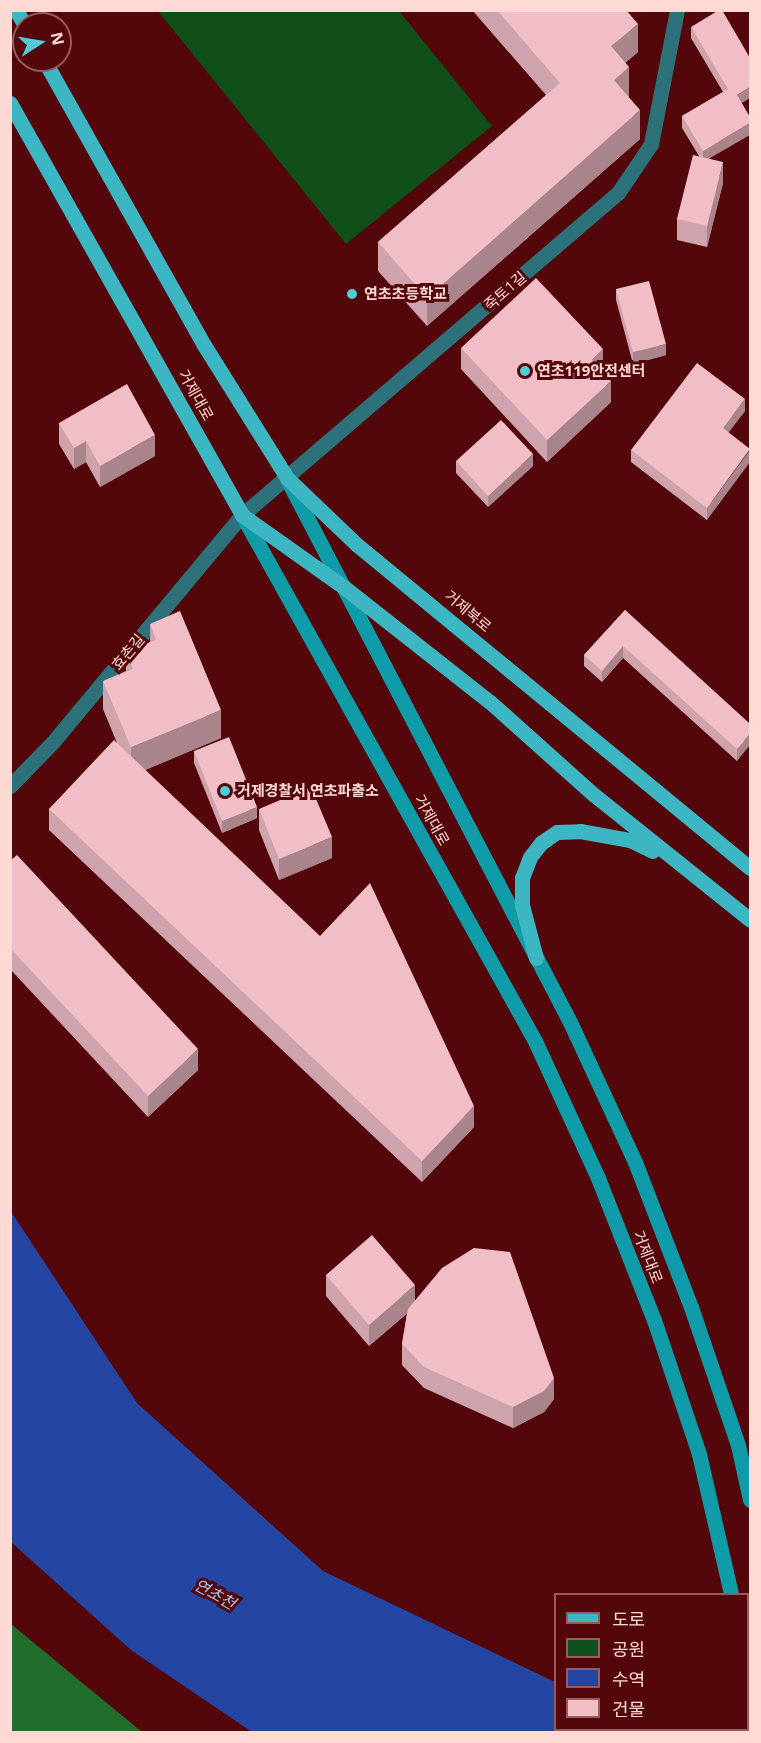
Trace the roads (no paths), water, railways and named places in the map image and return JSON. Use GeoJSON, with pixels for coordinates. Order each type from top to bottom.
{"type":"FeatureCollection","features":[{"type":"Feature","properties":{"kind":"main road","name":"거제북로"},"geometry":{"type":"LineString","coordinates":[[51,72],[204,345],[286,478],[356,544],[750,868]]}},
{"type":"Feature","properties":{"kind":"main road","name":"거제대로"},"geometry":{"type":"LineString","coordinates":[[10,103],[535,1041],[598,1178],[654,1320],[699,1454],[731,1593]]}},
{"type":"Feature","properties":{"kind":"main road","name":"거제대로"},"geometry":{"type":"LineString","coordinates":[[286,478],[536,958],[634,1162],[691,1307],[738,1445],[750,1500]]}},
{"type":"Feature","properties":{"kind":"main road"},"geometry":{"type":"LineString","coordinates":[[242,515],[345,588],[490,702],[593,794],[750,920]]}},
{"type":"Feature","properties":{"kind":"main road"},"geometry":{"type":"LineString","coordinates":[[536,958],[522,905],[522,878],[530,857],[554,834],[580,831],[604,834],[630,840],[675,861]]}},
{"type":"Feature","properties":{"kind":"street","name":"죽토1길"},"geometry":{"type":"LineString","coordinates":[[242,515],[618,194],[651,144],[677,10]]}},
{"type":"Feature","properties":{"kind":"street","name":"효촌길"},"geometry":{"type":"LineString","coordinates":[[10,786],[52,743],[242,515]]}},
{"type":"Feature","properties":{"kind":"water","name":"연초천"},"geometry":{"type":"Polygon","coordinates":[[[10,1210],[137,1403],[323,1571],[554,1682],[554,1731],[749,1731],[750,1701],[750,1732],[252,1732],[131,1650],[11,1542],[10,1210]]]}},
{"type":"Feature","properties":{"kind":"place","name":"연초초등학교"},"geometry":{"type":"Point","coordinates":[352,294]}},
{"type":"Feature","properties":{"kind":"place","name":"연초119안전센터"},"geometry":{"type":"Point","coordinates":[525,371]}},
{"type":"Feature","properties":{"kind":"place","name":"거제경찰서 연초파출소"},"geometry":{"type":"Point","coordinates":[225,791]}}]}
